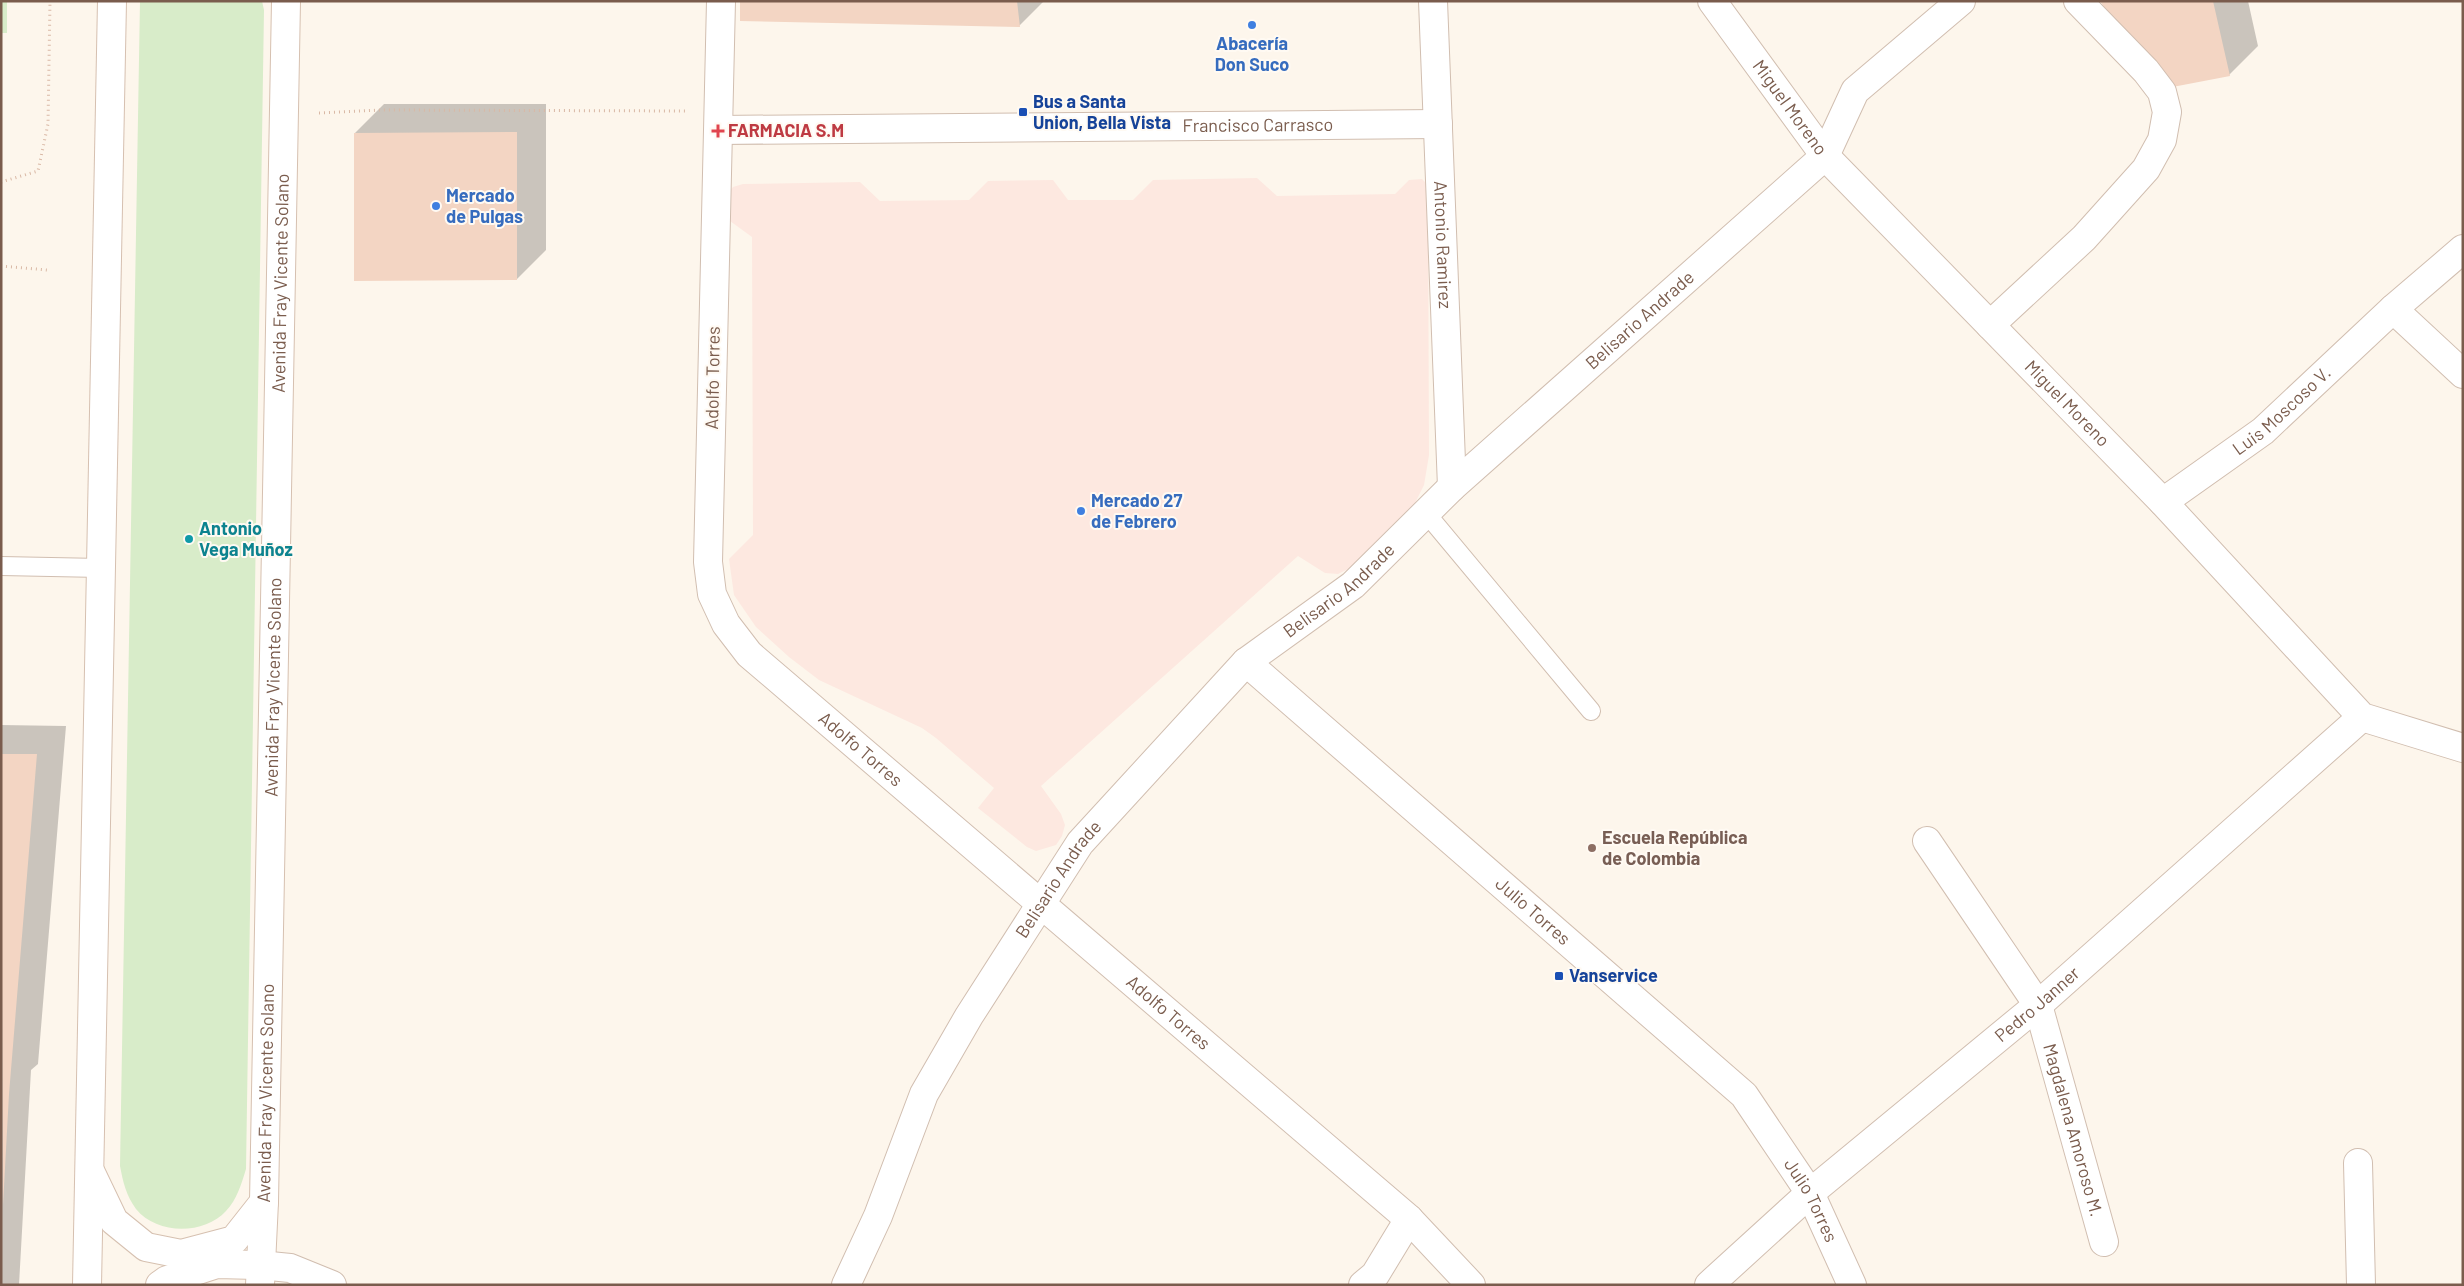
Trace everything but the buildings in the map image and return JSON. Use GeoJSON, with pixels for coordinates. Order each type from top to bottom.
{"type":"FeatureCollection","features":[{"type":"Feature","properties":{"kind":"street"},"geometry":{"type":"LineString","coordinates":[[87,1285],[112,1]]}},
{"type":"Feature","properties":{"kind":"street","name":"Avenida Fray Vicente Solano"},"geometry":{"type":"LineString","coordinates":[[260,1275],[264,1202],[286,1]]}},
{"type":"Feature","properties":{"kind":"street","name":"Adolfo Torres"},"geometry":{"type":"LineString","coordinates":[[721,1],[708,562],[712,594],[726,624],[748,654],[1409,1219],[1471,1285]]}},
{"type":"Feature","properties":{"kind":"street","name":"Antonio Ramirez"},"geometry":{"type":"LineString","coordinates":[[1433,1],[1452,487]]}},
{"type":"Feature","properties":{"kind":"street","name":"Miguel Moreno"},"geometry":{"type":"LineString","coordinates":[[1712,1],[1826,156],[2162,502],[2362,718]]}},
{"type":"Feature","properties":{"kind":"street","name":"Belisario Andrade"},"geometry":{"type":"LineString","coordinates":[[846,1285],[878,1216],[924,1094],[1080,843],[1246,662],[1353,585],[1452,487],[1826,156],[1855,91],[1961,1]]}},
{"type":"Feature","properties":{"kind":"street"},"geometry":{"type":"LineString","coordinates":[[1990,325],[2084,238],[2146,169],[2162,140],[2167,112],[2162,92],[2146,71],[2078,1]]}},
{"type":"Feature","properties":{"kind":"street","name":"Francisco Carrasco"},"geometry":{"type":"LineString","coordinates":[[719,120],[1438,124]]}},
{"type":"Feature","properties":{"kind":"street","name":"Luis Moscoso V."},"geometry":{"type":"LineString","coordinates":[[2162,502],[2262,431],[2393,309],[2463,249]]}},
{"type":"Feature","properties":{"kind":"street"},"geometry":{"type":"LineString","coordinates":[[2393,309],[2463,374]]}},
{"type":"Feature","properties":{"kind":"street","name":"Julio Torres"},"geometry":{"type":"LineString","coordinates":[[1246,662],[1744,1094],[1810,1193],[1852,1285]]}},
{"type":"Feature","properties":{"kind":"street"},"geometry":{"type":"LineString","coordinates":[[2362,718],[2463,748]]}},
{"type":"Feature","properties":{"kind":"street","name":"Pedro Janner"},"geometry":{"type":"LineString","coordinates":[[1709,1285],[1810,1193],[2038,1004],[2362,718]]}},
{"type":"Feature","properties":{"kind":"street","name":"Magdalena Amoroso M."},"geometry":{"type":"LineString","coordinates":[[1927,841],[2038,1004],[2104,1242]]}},
{"type":"Feature","properties":{"kind":"street"},"geometry":{"type":"LineString","coordinates":[[2358,1163],[2361,1285]]}},
{"type":"Feature","properties":{"kind":"street"},"geometry":{"type":"LineString","coordinates":[[88,1167],[114,1221],[146,1247],[181,1254],[234,1240],[264,1202]]}},
{"type":"Feature","properties":{"kind":"street"},"geometry":{"type":"LineString","coordinates":[[1362,1285],[1375,1275],[1409,1219]]}},
{"type":"Feature","properties":{"kind":"street"},"geometry":{"type":"LineString","coordinates":[[160,1285],[167,1280],[218,1264],[260,1275],[290,1268],[332,1285]]}},
{"type":"Feature","properties":{"kind":"lane"},"geometry":{"type":"LineString","coordinates":[[1426,513],[1591,711]]}},
{"type":"Feature","properties":{"kind":"lane"},"geometry":{"type":"LineString","coordinates":[[1,566],[101,568]]}},
{"type":"Feature","properties":{"kind":"path"},"geometry":{"type":"LineString","coordinates":[[1,182],[38,171],[48,124],[50,1]]}},
{"type":"Feature","properties":{"kind":"path"},"geometry":{"type":"LineString","coordinates":[[319,113],[382,110],[719,120]]}},
{"type":"Feature","properties":{"kind":"path"},"geometry":{"type":"LineString","coordinates":[[1,266],[47,270]]}},
{"type":"Feature","properties":{"kind":"shaded area","name":"Mercado 27 de Febrero"},"geometry":{"type":"Polygon","coordinates":[[[1257,178],[1277,196],[1395,194],[1409,180],[1422,179],[1428,185],[1429,455],[1424,485],[1403,520],[1350,568],[1338,574],[1325,573],[1298,556],[1041,786],[1061,814],[1065,825],[1062,836],[1056,845],[1036,851],[1027,847],[978,808],[994,788],[936,738],[922,728],[819,680],[789,657],[756,627],[734,595],[729,559],[753,535],[752,237],[730,221],[727,194],[733,187],[743,184],[860,182],[880,201],[969,200],[988,181],[1053,180],[1068,200],[1133,200],[1153,180],[1257,178]]]}},
{"type":"Feature","properties":{"kind":"green space"},"geometry":{"type":"Polygon","coordinates":[[[1,1],[7,1],[7,33],[1,33],[1,1]]]}},
{"type":"Feature","properties":{"kind":"green space"},"geometry":{"type":"Polygon","coordinates":[[[140,1],[262,1],[264,10],[246,1169],[236,1197],[226,1211],[217,1219],[206,1224],[181,1229],[156,1224],[145,1218],[136,1209],[125,1188],[120,1166],[140,1]]]}},
{"type":"Feature","properties":{"kind":"place","name":"Abacería Don Suco"},"geometry":{"type":"Point","coordinates":[1252,25]}},
{"type":"Feature","properties":{"kind":"place","name":"Bus a Santa Union, Bella Vista"},"geometry":{"type":"Point","coordinates":[1023,112]}},
{"type":"Feature","properties":{"kind":"place","name":"FARMACIA S.M"},"geometry":{"type":"Point","coordinates":[718,131]}},
{"type":"Feature","properties":{"kind":"place","name":"Mercado de Pulgas"},"geometry":{"type":"Point","coordinates":[436,206]}},
{"type":"Feature","properties":{"kind":"place","name":"Mercado 27 de Febrero"},"geometry":{"type":"Point","coordinates":[1081,511]}},
{"type":"Feature","properties":{"kind":"place","name":"Antonio Vega Muñoz"},"geometry":{"type":"Point","coordinates":[189,539]}},
{"type":"Feature","properties":{"kind":"place","name":"Escuela República de Colombia"},"geometry":{"type":"Point","coordinates":[1592,848]}},
{"type":"Feature","properties":{"kind":"place","name":"Vanservice"},"geometry":{"type":"Point","coordinates":[1559,976]}}]}
